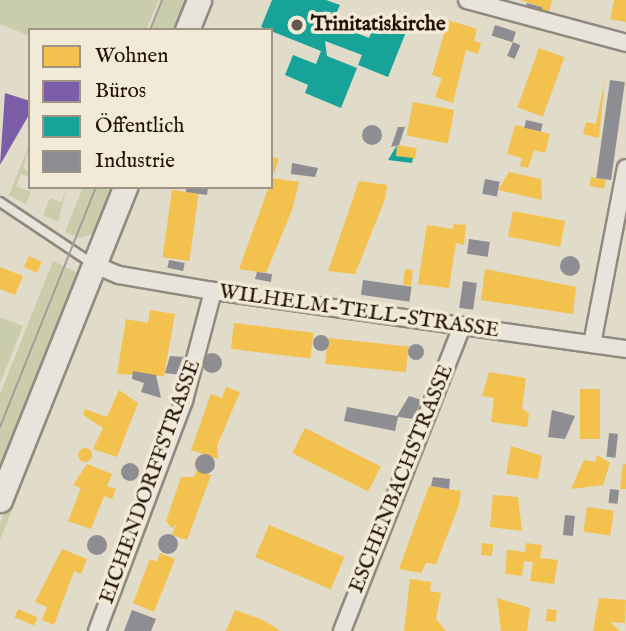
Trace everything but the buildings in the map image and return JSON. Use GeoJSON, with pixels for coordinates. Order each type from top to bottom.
{"type":"FeatureCollection","features":[{"type":"Feature","properties":{"kind":"main road"},"geometry":{"type":"LineString","coordinates":[[188,28],[199,0]]}},
{"type":"Feature","properties":{"kind":"main road"},"geometry":{"type":"LineString","coordinates":[[0,500],[124,189]]}},
{"type":"Feature","properties":{"kind":"street"},"geometry":{"type":"LineString","coordinates":[[467,0],[626,43]]}},
{"type":"Feature","properties":{"kind":"street"},"geometry":{"type":"LineString","coordinates":[[592,344],[626,168]]}},
{"type":"Feature","properties":{"kind":"street","name":"WILHELM-TELL-STRASSE"},"geometry":{"type":"LineString","coordinates":[[95,265],[119,275],[213,291],[626,349]]}},
{"type":"Feature","properties":{"kind":"street","name":"EICHENDORFFSTRASSE"},"geometry":{"type":"LineString","coordinates":[[97,631],[187,391],[213,291]]}},
{"type":"Feature","properties":{"kind":"street","name":"ESCHENBACHSTRASSE"},"geometry":{"type":"LineString","coordinates":[[342,631],[462,326]]}},
{"type":"Feature","properties":{"kind":"lane"},"geometry":{"type":"LineString","coordinates":[[0,202],[95,265]]}},
{"type":"Feature","properties":{"kind":"green space"},"geometry":{"type":"Polygon","coordinates":[[[0,0],[159,0],[147,28],[28,28],[28,35],[0,24],[0,0]]]}},
{"type":"Feature","properties":{"kind":"green space"},"geometry":{"type":"Polygon","coordinates":[[[161,0],[189,0],[178,28],[150,28],[161,0]]]}},
{"type":"Feature","properties":{"kind":"green space"},"geometry":{"type":"Polygon","coordinates":[[[28,148],[24,167],[28,176],[21,174],[16,186],[31,192],[26,204],[9,195],[28,148]]]}},
{"type":"Feature","properties":{"kind":"green space"},"geometry":{"type":"Polygon","coordinates":[[[66,189],[58,222],[43,215],[50,198],[61,202],[66,189]]]}},
{"type":"Feature","properties":{"kind":"green space"},"geometry":{"type":"Polygon","coordinates":[[[82,189],[113,189],[95,233],[80,238],[65,232],[82,189]]]}},
{"type":"Feature","properties":{"kind":"green space"},"geometry":{"type":"Polygon","coordinates":[[[53,261],[80,274],[0,474],[0,394],[53,261]]]}},
{"type":"Feature","properties":{"kind":"green space"},"geometry":{"type":"Polygon","coordinates":[[[98,291],[0,540],[0,523],[89,298],[98,291]]]}},
{"type":"Feature","properties":{"kind":"green space"},"geometry":{"type":"Polygon","coordinates":[[[0,317],[23,326],[0,383],[0,317]]]}},
{"type":"Feature","properties":{"kind":"tram line"},"geometry":{"type":"LineString","coordinates":[[151,28],[162,0]]}},
{"type":"Feature","properties":{"kind":"tram line"},"geometry":{"type":"LineString","coordinates":[[0,427],[95,189]]}},
{"type":"Feature","properties":{"kind":"place","name":"Trinitatiskirche"},"geometry":{"type":"Point","coordinates":[297,25]}}]}
